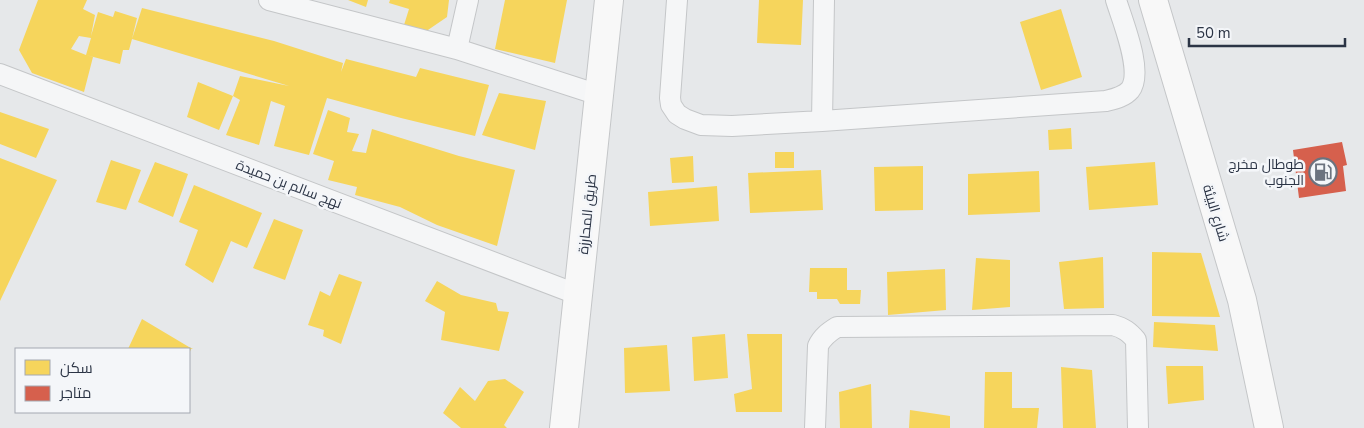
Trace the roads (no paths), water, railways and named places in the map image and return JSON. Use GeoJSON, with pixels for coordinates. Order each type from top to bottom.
{"type":"FeatureCollection","features":[{"type":"Feature","properties":{"kind":"street"},"geometry":{"type":"LineString","coordinates":[[269,0],[457,49],[599,96]]}},
{"type":"Feature","properties":{"kind":"street"},"geometry":{"type":"LineString","coordinates":[[457,49],[468,0]]}},
{"type":"Feature","properties":{"kind":"street","name":"طريق المحارزة"},"geometry":{"type":"LineString","coordinates":[[564,428],[608,0]]}},
{"type":"Feature","properties":{"kind":"street"},"geometry":{"type":"LineString","coordinates":[[677,0],[671,105],[677,114],[701,125],[732,126],[1106,101],[1117,98],[1131,88],[1135,75],[1132,52],[1116,0]]}},
{"type":"Feature","properties":{"kind":"street"},"geometry":{"type":"LineString","coordinates":[[822,121],[824,0]]}},
{"type":"Feature","properties":{"kind":"street","name":"شارع البيئة"},"geometry":{"type":"LineString","coordinates":[[1153,0],[1242,300],[1269,428]]}},
{"type":"Feature","properties":{"kind":"street","name":"نهج سالم بن حميدة"},"geometry":{"type":"LineString","coordinates":[[0,74],[579,295]]}},
{"type":"Feature","properties":{"kind":"street"},"geometry":{"type":"LineString","coordinates":[[815,428],[818,346],[821,339],[837,327],[1113,326],[1122,327],[1136,340],[1138,428]]}},
{"type":"Feature","properties":{"kind":"place","name":"طوطال مخرج الجنوب"},"geometry":{"type":"Point","coordinates":[1323,172]}}]}
